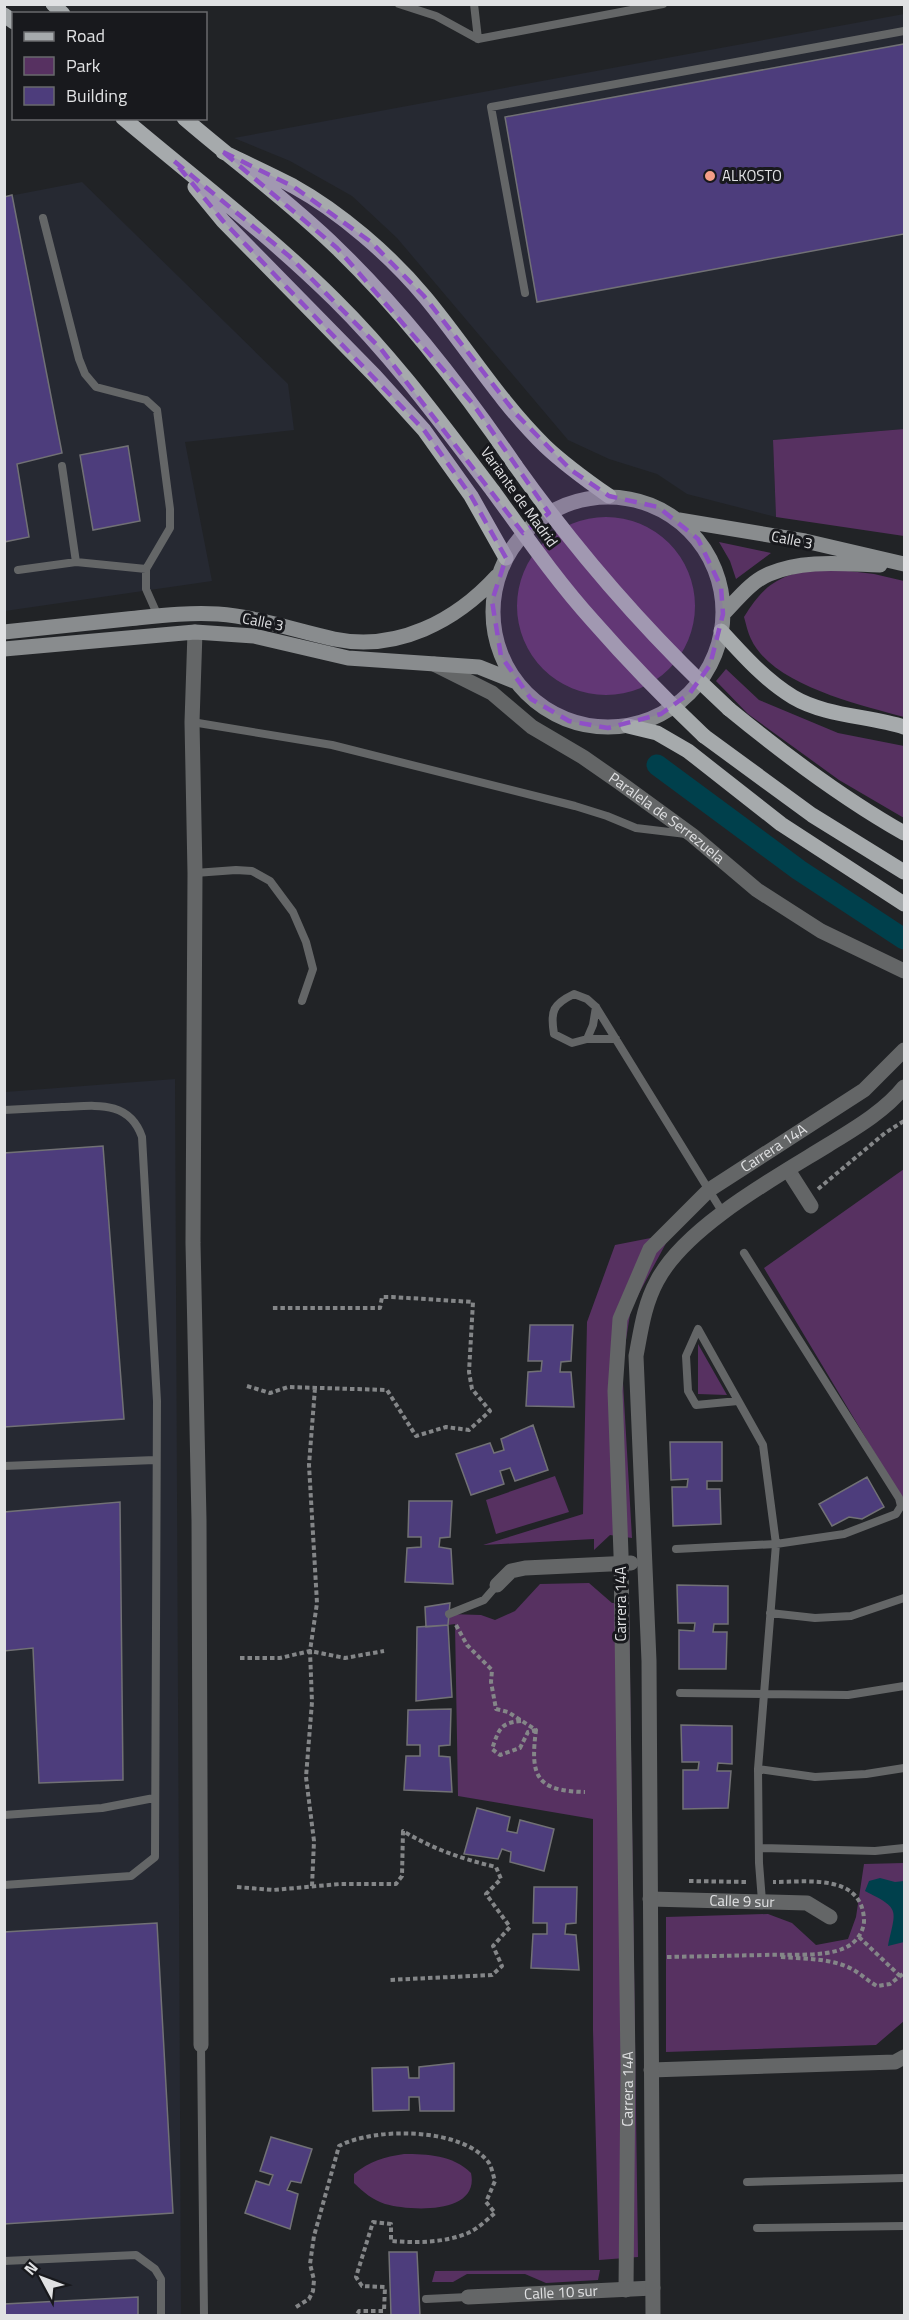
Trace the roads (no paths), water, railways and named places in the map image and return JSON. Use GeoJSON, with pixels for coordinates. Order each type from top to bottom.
{"type":"FeatureCollection","features":[{"type":"Feature","properties":{"kind":"main road","name":"Variante de Madrid"},"geometry":{"type":"LineString","coordinates":[[125,120],[289,255],[381,349],[426,403],[540,556],[591,620],[646,680],[704,736],[812,815],[904,872]]}},
{"type":"Feature","properties":{"kind":"main road","name":"Variante de Madrid"},"geometry":{"type":"LineString","coordinates":[[186,120],[337,248],[385,298],[473,404],[553,518],[615,594],[681,665],[729,709],[775,746],[833,789],[904,833]]}},
{"type":"Feature","properties":{"kind":"main road"},"geometry":{"type":"LineString","coordinates":[[220,149],[294,187],[332,211],[371,242],[424,296],[543,445],[572,470],[609,496]]}},
{"type":"Feature","properties":{"kind":"main road"},"geometry":{"type":"LineString","coordinates":[[170,158],[223,221],[375,375],[424,430],[471,496],[506,558]]}},
{"type":"Feature","properties":{"kind":"main road"},"geometry":{"type":"LineString","coordinates":[[609,496],[634,499],[658,507],[679,520],[698,539],[712,562],[721,587],[723,614],[722,631],[710,664],[690,693],[661,714],[628,726],[608,728],[569,721],[551,713],[531,699],[514,681],[501,657],[493,629],[492,601],[506,558],[526,530],[555,509],[588,498],[609,496]]}},
{"type":"Feature","properties":{"kind":"main road","name":"Calle 3"},"geometry":{"type":"LineString","coordinates":[[679,520],[805,541],[904,565]]}},
{"type":"Feature","properties":{"kind":"main road","name":"Calle 3"},"geometry":{"type":"LineString","coordinates":[[723,614],[749,588],[768,574],[794,567],[822,564],[904,565]]}},
{"type":"Feature","properties":{"kind":"main road","name":"Calle 3"},"geometry":{"type":"LineString","coordinates":[[4,632],[158,616],[218,614],[268,622],[336,640],[363,642],[392,640],[436,624],[457,612],[478,597],[499,574]]}},
{"type":"Feature","properties":{"kind":"main road"},"geometry":{"type":"LineString","coordinates":[[722,631],[764,675],[794,698],[825,709],[904,727]]}},
{"type":"Feature","properties":{"kind":"main road","name":"Calle 3"},"geometry":{"type":"LineString","coordinates":[[4,649],[195,632],[254,636],[348,658],[479,667],[514,681]]}},
{"type":"Feature","properties":{"kind":"main road"},"geometry":{"type":"LineString","coordinates":[[628,726],[657,734],[688,751],[781,824],[904,904]]}},
{"type":"Feature","properties":{"kind":"street"},"geometry":{"type":"LineString","coordinates":[[195,632],[192,722],[195,873],[194,1243],[199,1520],[201,2045]]}},
{"type":"Feature","properties":{"kind":"street","name":"Paralela de Serrezuela"},"geometry":{"type":"LineString","coordinates":[[432,663],[492,693],[532,727],[583,757],[692,835],[757,890],[821,931],[903,972]]}},
{"type":"Feature","properties":{"kind":"street","name":"Carrera 14A"},"geometry":{"type":"LineString","coordinates":[[626,2290],[628,2066],[621,1563],[615,1391],[620,1320],[650,1249],[709,1190],[864,1090],[904,1050]]}},
{"type":"Feature","properties":{"kind":"street","name":"Carrera 14A"},"geometry":{"type":"LineString","coordinates":[[653,2316],[649,1661],[636,1356],[644,1311],[658,1280],[678,1251],[706,1226],[902,1095]]}},
{"type":"Feature","properties":{"kind":"street"},"geometry":{"type":"LineString","coordinates":[[788,1170],[809,1203]]}},
{"type":"Feature","properties":{"kind":"street"},"geometry":{"type":"LineString","coordinates":[[497,1585],[511,1571],[525,1568],[643,1562]]}},
{"type":"Feature","properties":{"kind":"street","name":"Calle 9 sur"},"geometry":{"type":"LineString","coordinates":[[650,1899],[807,1903],[830,1917]]}},
{"type":"Feature","properties":{"kind":"street"},"geometry":{"type":"LineString","coordinates":[[651,2070],[895,2062],[904,2056]]}},
{"type":"Feature","properties":{"kind":"street","name":"Calle 10 sur"},"geometry":{"type":"LineString","coordinates":[[468,2297],[652,2288]]}},
{"type":"Feature","properties":{"kind":"lane"},"geometry":{"type":"LineString","coordinates":[[399,4],[436,16],[478,39],[663,4]]}},
{"type":"Feature","properties":{"kind":"lane"},"geometry":{"type":"LineString","coordinates":[[474,4],[478,39]]}},
{"type":"Feature","properties":{"kind":"lane"},"geometry":{"type":"LineString","coordinates":[[525,293],[491,107],[904,31]]}},
{"type":"Feature","properties":{"kind":"lane"},"geometry":{"type":"LineString","coordinates":[[43,218],[85,374],[96,387],[146,400],[157,410],[170,509],[170,528],[146,569],[146,589],[158,616]]}},
{"type":"Feature","properties":{"kind":"lane"},"geometry":{"type":"LineString","coordinates":[[62,466],[76,562]]}},
{"type":"Feature","properties":{"kind":"lane"},"geometry":{"type":"LineString","coordinates":[[18,570],[76,562],[146,569]]}},
{"type":"Feature","properties":{"kind":"lane"},"geometry":{"type":"LineString","coordinates":[[192,722],[332,745],[576,806],[636,828],[692,835]]}},
{"type":"Feature","properties":{"kind":"lane"},"geometry":{"type":"LineString","coordinates":[[195,873],[252,871],[270,881],[293,912],[306,942],[313,969],[302,1001]]}},
{"type":"Feature","properties":{"kind":"lane"},"geometry":{"type":"LineString","coordinates":[[616,1039],[587,1039],[572,1043],[554,1034],[551,1017],[558,1002],[574,994],[586,999],[596,1007],[616,1039],[709,1190],[723,1214]]}},
{"type":"Feature","properties":{"kind":"lane"},"geometry":{"type":"LineString","coordinates":[[587,1039],[593,1025],[596,1007]]}},
{"type":"Feature","properties":{"kind":"lane"},"geometry":{"type":"LineString","coordinates":[[4,1110],[103,1106],[128,1115],[138,1125],[142,1137],[157,1401],[155,1857],[131,1876],[4,1885]]}},
{"type":"Feature","properties":{"kind":"lane"},"geometry":{"type":"LineString","coordinates":[[676,1549],[776,1544],[844,1534],[896,1514],[900,1502],[744,1253]]}},
{"type":"Feature","properties":{"kind":"lane"},"geometry":{"type":"LineString","coordinates":[[738,1401],[696,1406],[688,1391],[686,1356],[698,1329],[763,1445],[776,1544],[758,1769],[762,1901]]}},
{"type":"Feature","properties":{"kind":"lane"},"geometry":{"type":"LineString","coordinates":[[4,1466],[155,1460]]}},
{"type":"Feature","properties":{"kind":"lane"},"geometry":{"type":"LineString","coordinates":[[449,1614],[484,1600],[497,1585]]}},
{"type":"Feature","properties":{"kind":"lane"},"geometry":{"type":"LineString","coordinates":[[770,1613],[815,1617],[851,1616],[904,1598]]}},
{"type":"Feature","properties":{"kind":"lane"},"geometry":{"type":"LineString","coordinates":[[680,1693],[848,1695],[904,1686]]}},
{"type":"Feature","properties":{"kind":"lane"},"geometry":{"type":"LineString","coordinates":[[758,1769],[815,1777],[866,1774],[904,1768]]}},
{"type":"Feature","properties":{"kind":"lane"},"geometry":{"type":"LineString","coordinates":[[4,1815],[102,1808],[154,1798]]}},
{"type":"Feature","properties":{"kind":"lane"},"geometry":{"type":"LineString","coordinates":[[759,1848],[874,1851],[904,1848]]}},
{"type":"Feature","properties":{"kind":"lane"},"geometry":{"type":"LineString","coordinates":[[201,2045],[204,2316]]}},
{"type":"Feature","properties":{"kind":"lane"},"geometry":{"type":"LineString","coordinates":[[747,2182],[904,2178]]}},
{"type":"Feature","properties":{"kind":"lane"},"geometry":{"type":"LineString","coordinates":[[757,2228],[904,2226]]}},
{"type":"Feature","properties":{"kind":"lane"},"geometry":{"type":"LineString","coordinates":[[4,2261],[136,2255],[156,2269],[161,2279],[161,2316]]}},
{"type":"Feature","properties":{"kind":"lane"},"geometry":{"type":"LineString","coordinates":[[426,2299],[468,2297]]}},
{"type":"Feature","properties":{"kind":"water"},"geometry":{"type":"Polygon","coordinates":[[[880,1878],[895,1882],[904,1881],[904,1942],[888,1946],[894,1917],[893,1911],[885,1902],[865,1891],[869,1881],[880,1878]]]}},
{"type":"Feature","properties":{"kind":"waterway"},"geometry":{"type":"LineString","coordinates":[[657,765],[799,870],[904,939]]}},
{"type":"Feature","properties":{"kind":"place","name":"ALKOSTO"},"geometry":{"type":"Point","coordinates":[710,176]}}]}
